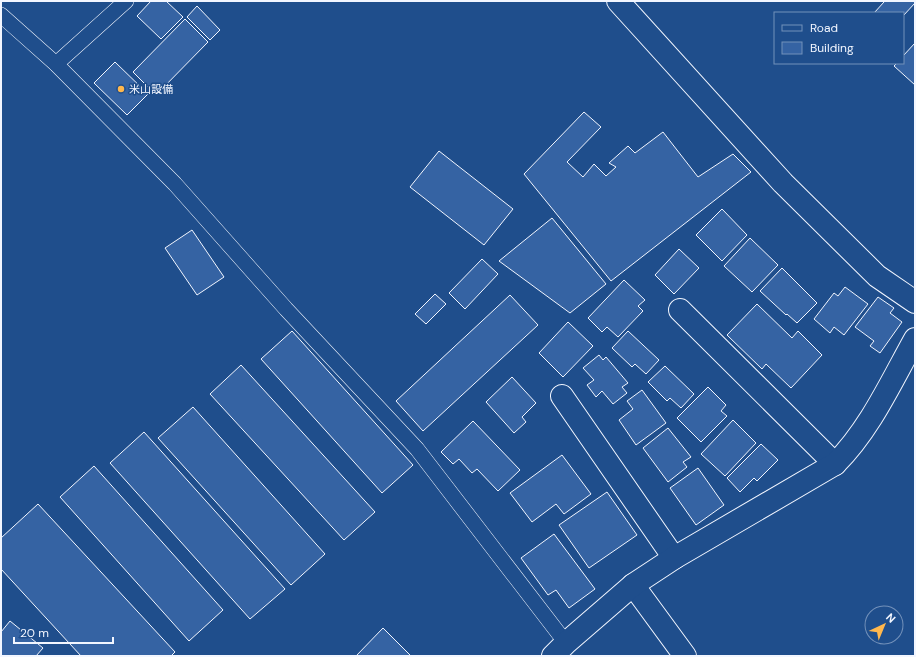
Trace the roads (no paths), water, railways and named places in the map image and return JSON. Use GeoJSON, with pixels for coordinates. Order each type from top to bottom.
{"type":"FeatureCollection","features":[{"type":"Feature","properties":{"kind":"street"},"geometry":{"type":"LineString","coordinates":[[618,1],[783,183],[877,276],[915,302]]}},
{"type":"Feature","properties":{"kind":"street"},"geometry":{"type":"LineString","coordinates":[[680,310],[835,464]]}},
{"type":"Feature","properties":{"kind":"street"},"geometry":{"type":"LineString","coordinates":[[559,650],[637,592],[674,558],[835,464],[848,452],[865,428],[915,339]]}},
{"type":"Feature","properties":{"kind":"street"},"geometry":{"type":"LineString","coordinates":[[562,396],[674,558]]}},
{"type":"Feature","properties":{"kind":"street"},"geometry":{"type":"LineString","coordinates":[[637,592],[685,656]]}},
{"type":"Feature","properties":{"kind":"lane"},"geometry":{"type":"LineString","coordinates":[[56,64],[126,1]]}},
{"type":"Feature","properties":{"kind":"lane"},"geometry":{"type":"LineString","coordinates":[[1,15],[56,64],[175,184],[286,309],[417,449],[559,650]]}},
{"type":"Feature","properties":{"kind":"place","name":"米山設備"},"geometry":{"type":"Point","coordinates":[121,89]}}]}
